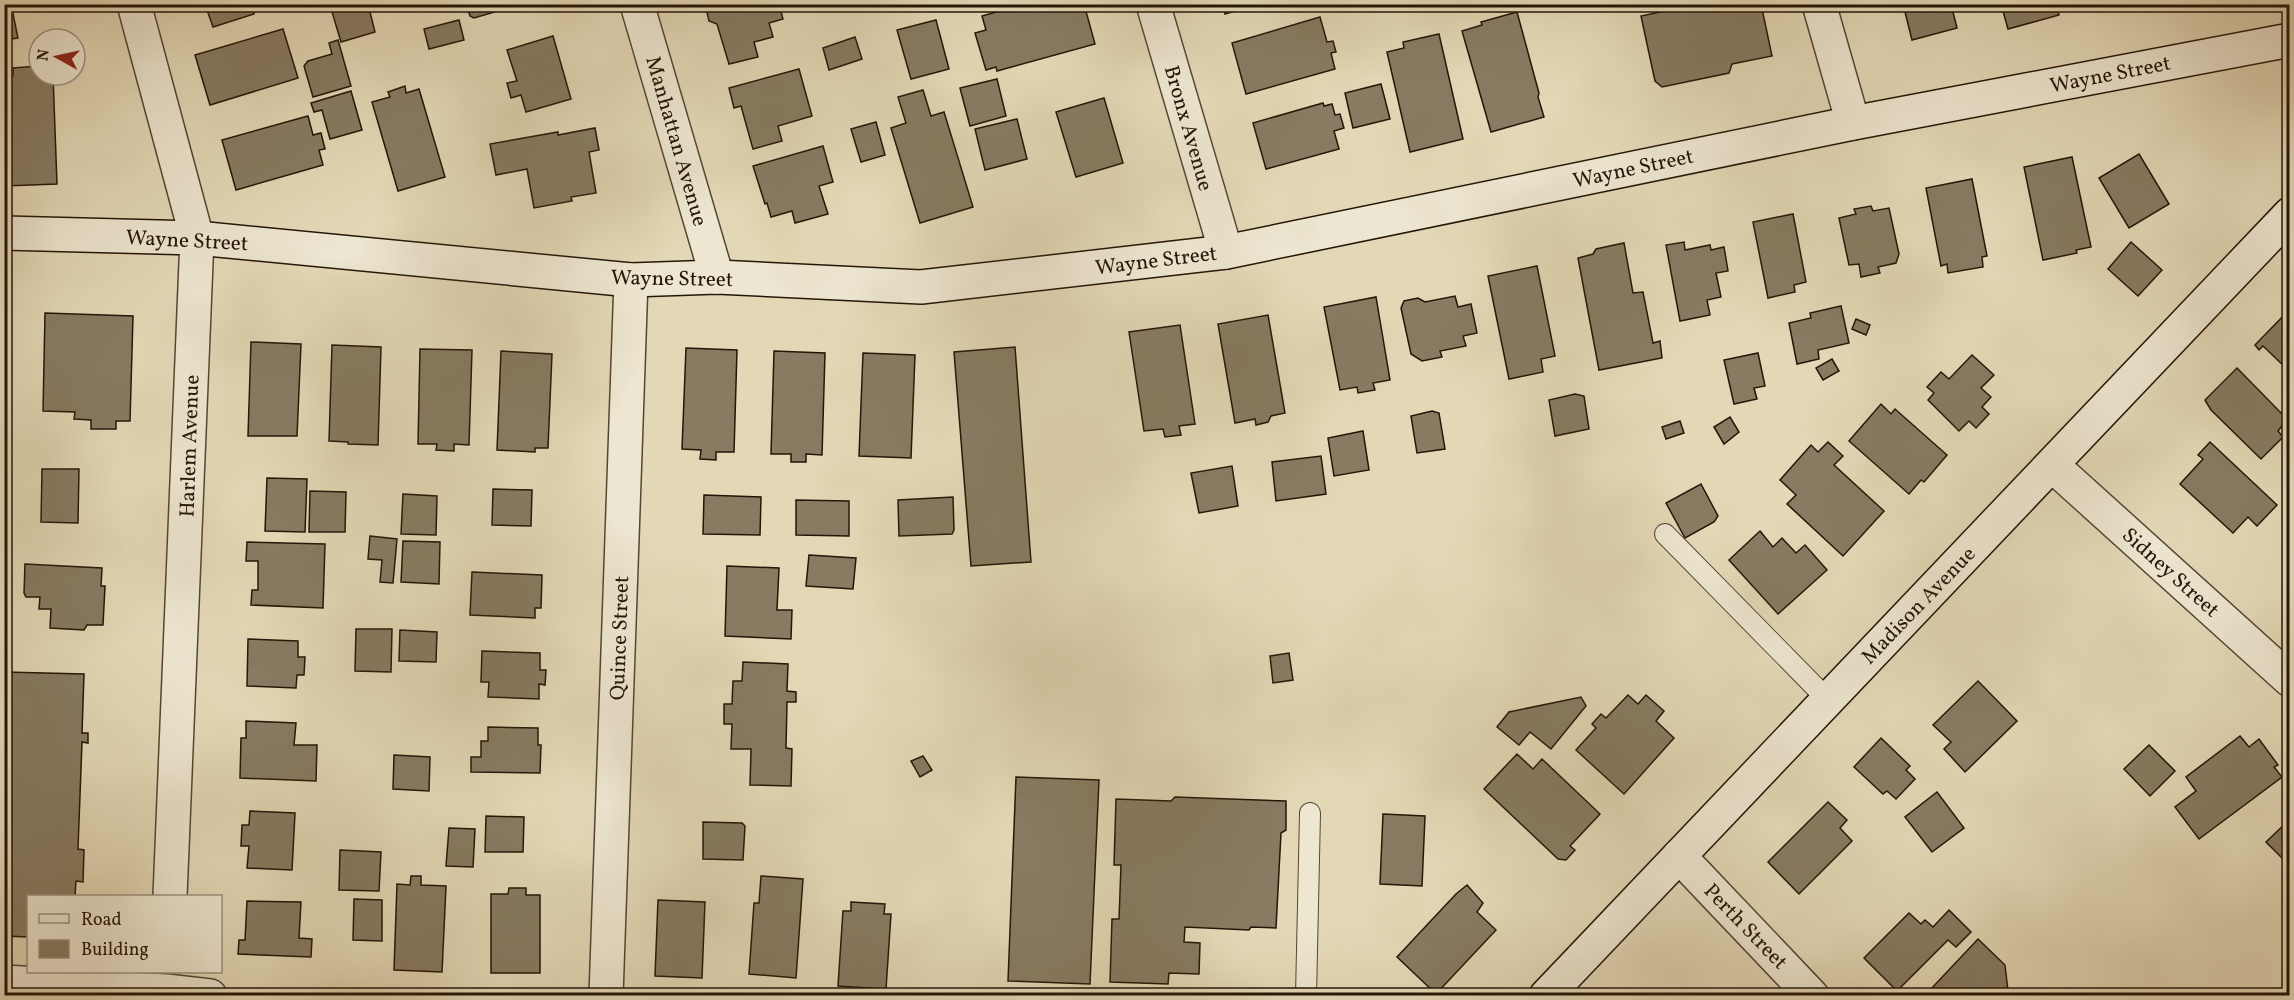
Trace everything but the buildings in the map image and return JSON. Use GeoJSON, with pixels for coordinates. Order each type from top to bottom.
{"type":"FeatureCollection","features":[{"type":"Feature","properties":{"kind":"street","name":"Harlem Avenue"},"geometry":{"type":"LineString","coordinates":[[134,4],[197,238],[170,895]]}},
{"type":"Feature","properties":{"kind":"street","name":"Manhattan Avenue"},"geometry":{"type":"LineString","coordinates":[[638,4],[717,277]]}},
{"type":"Feature","properties":{"kind":"street","name":"Bronx Avenue"},"geometry":{"type":"LineString","coordinates":[[1154,4],[1226,252]]}},
{"type":"Feature","properties":{"kind":"street"},"geometry":{"type":"LineString","coordinates":[[1819,4],[1853,123]]}},
{"type":"Feature","properties":{"kind":"street","name":"Wayne Street"},"geometry":{"type":"LineString","coordinates":[[4,232],[197,238],[632,280],[717,277],[921,287],[1226,252],[1853,123],[2289,40]]}},
{"type":"Feature","properties":{"kind":"street","name":"Madison Avenue"},"geometry":{"type":"LineString","coordinates":[[1546,996],[2289,214]]}},
{"type":"Feature","properties":{"kind":"street","name":"Quince Street"},"geometry":{"type":"LineString","coordinates":[[606,996],[632,280]]}},
{"type":"Feature","properties":{"kind":"street","name":"Sidney Street"},"geometry":{"type":"LineString","coordinates":[[2052,465],[2289,680]]}},
{"type":"Feature","properties":{"kind":"street","name":"Perth Street"},"geometry":{"type":"LineString","coordinates":[[1679,856],[1812,996]]}},
{"type":"Feature","properties":{"kind":"street"},"geometry":{"type":"LineString","coordinates":[[4,982],[166,986],[210,996]]}},
{"type":"Feature","properties":{"kind":"lane"},"geometry":{"type":"LineString","coordinates":[[1665,534],[1827,700]]}},
{"type":"Feature","properties":{"kind":"lane"},"geometry":{"type":"LineString","coordinates":[[1306,996],[1310,813]]}}]}
